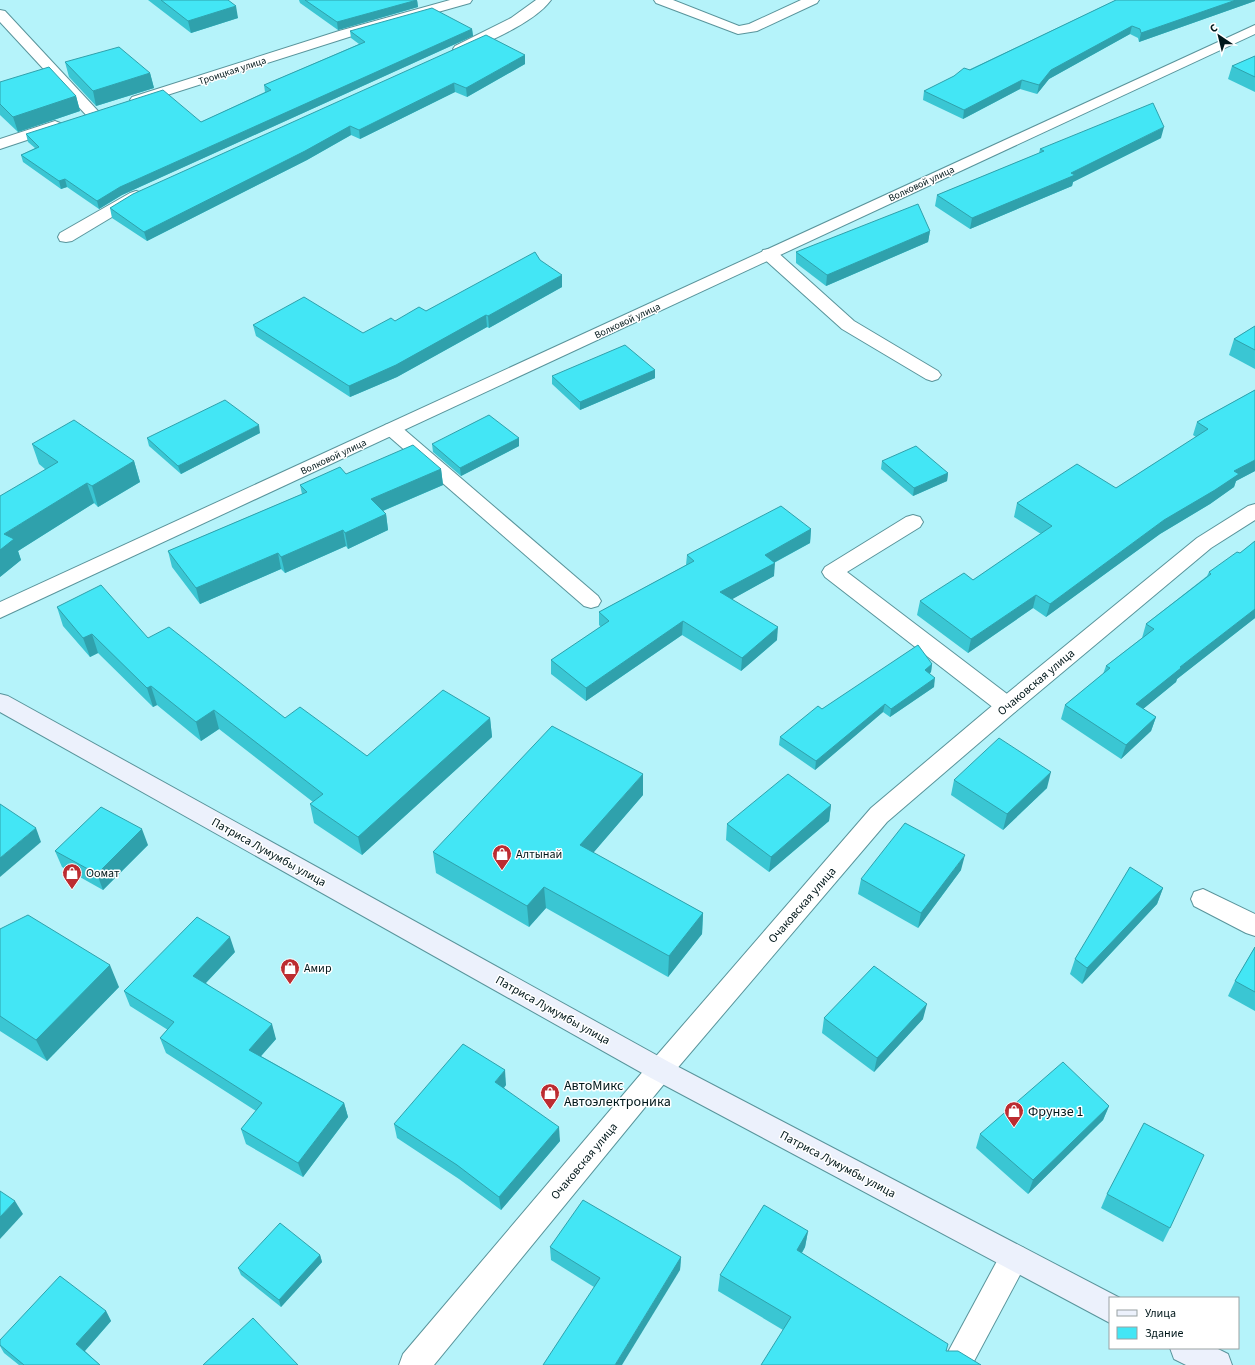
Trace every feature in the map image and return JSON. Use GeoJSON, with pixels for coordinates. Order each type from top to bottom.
{"type":"FeatureCollection","features":[{"type":"Feature","properties":{"kind":"street","name":"Троицкая улица"},"geometry":{"type":"LineString","coordinates":[[124,104],[344,34],[465,0]]}},
{"type":"Feature","properties":{"kind":"street"},"geometry":{"type":"LineString","coordinates":[[444,56],[480,40],[521,18],[544,0]]}},
{"type":"Feature","properties":{"kind":"street"},"geometry":{"type":"LineString","coordinates":[[661,0],[738,30],[752,28],[812,0]]}},
{"type":"Feature","properties":{"kind":"street"},"geometry":{"type":"LineString","coordinates":[[0,14],[93,114]]}},
{"type":"Feature","properties":{"kind":"street","name":"Волковой улица"},"geometry":{"type":"LineString","coordinates":[[0,611],[1255,29]]}},
{"type":"Feature","properties":{"kind":"street"},"geometry":{"type":"LineString","coordinates":[[0,144],[108,109]]}},
{"type":"Feature","properties":{"kind":"street"},"geometry":{"type":"LineString","coordinates":[[66,237],[129,199],[151,189]]}},
{"type":"Feature","properties":{"kind":"street"},"geometry":{"type":"LineString","coordinates":[[769,254],[848,325],[932,375]]}},
{"type":"Feature","properties":{"kind":"street"},"geometry":{"type":"LineString","coordinates":[[392,429],[591,601]]}},
{"type":"Feature","properties":{"kind":"street","name":"Очаковская улица"},"geometry":{"type":"LineString","coordinates":[[414,1365],[660,1070],[878,815],[1204,543],[1255,511]]}},
{"type":"Feature","properties":{"kind":"street"},"geometry":{"type":"LineString","coordinates":[[913,522],[832,572],[1007,706]]}},
{"type":"Feature","properties":{"kind":"street","name":"Патриса Лумумбы улица"},"geometry":{"type":"LineString","coordinates":[[0,702],[660,1070],[1109,1307]]}},
{"type":"Feature","properties":{"kind":"street"},"geometry":{"type":"LineString","coordinates":[[1203,899],[1255,926]]}},
{"type":"Feature","properties":{"kind":"street"},"geometry":{"type":"LineString","coordinates":[[956,1365],[1014,1258]]}},
{"type":"Feature","properties":{"kind":"street"},"geometry":{"type":"LineString","coordinates":[[1187,1349],[1217,1365]]}},
{"type":"Feature","properties":{"kind":"building"},"geometry":{"type":"Polygon","coordinates":[[[161,0],[228,0],[236,6],[188,21],[161,0]]]}},
{"type":"Feature","properties":{"kind":"building"},"geometry":{"type":"Polygon","coordinates":[[[305,0],[417,0],[337,22],[305,0]]]}},
{"type":"Feature","properties":{"kind":"building"},"geometry":{"type":"Polygon","coordinates":[[[1116,0],[1236,0],[1141,33],[1140,29],[1132,26],[1051,70],[1039,85],[1022,80],[964,110],[924,91],[954,76],[964,68],[970,70],[1116,0]]]}},
{"type":"Feature","properties":{"kind":"building"},"geometry":{"type":"Polygon","coordinates":[[[432,8],[472,29],[120,187],[97,201],[65,179],[59,181],[21,155],[39,147],[26,134],[163,90],[201,122],[271,90],[264,85],[365,42],[350,31],[432,8]]]}},
{"type":"Feature","properties":{"kind":"building"},"geometry":{"type":"Polygon","coordinates":[[[486,35],[525,55],[466,88],[454,83],[359,130],[350,126],[305,151],[144,232],[110,208],[133,194],[486,35]]]}},
{"type":"Feature","properties":{"kind":"building"},"geometry":{"type":"Polygon","coordinates":[[[119,47],[150,73],[93,91],[65,62],[119,47]]]}},
{"type":"Feature","properties":{"kind":"building"},"geometry":{"type":"Polygon","coordinates":[[[1255,56],[1255,77],[1232,66],[1255,56]]]}},
{"type":"Feature","properties":{"kind":"building"},"geometry":{"type":"Polygon","coordinates":[[[49,67],[76,96],[13,117],[0,104],[0,82],[49,67]]]}},
{"type":"Feature","properties":{"kind":"building"},"geometry":{"type":"Polygon","coordinates":[[[1153,103],[1164,127],[1071,173],[1075,175],[972,218],[937,195],[1044,151],[1040,149],[1153,103]]]}},
{"type":"Feature","properties":{"kind":"building"},"geometry":{"type":"Polygon","coordinates":[[[918,204],[930,231],[827,275],[796,252],[918,204]]]}},
{"type":"Feature","properties":{"kind":"building"},"geometry":{"type":"Polygon","coordinates":[[[535,252],[540,260],[562,275],[396,365],[349,386],[253,325],[304,297],[363,333],[391,318],[395,321],[419,307],[426,311],[535,252]]]}},
{"type":"Feature","properties":{"kind":"building"},"geometry":{"type":"Polygon","coordinates":[[[1255,326],[1255,350],[1234,339],[1255,326]]]}},
{"type":"Feature","properties":{"kind":"building"},"geometry":{"type":"Polygon","coordinates":[[[625,345],[655,370],[580,402],[552,376],[625,345]]]}},
{"type":"Feature","properties":{"kind":"building"},"geometry":{"type":"Polygon","coordinates":[[[1255,390],[1255,460],[1234,471],[1239,474],[1215,490],[1164,520],[1050,604],[1036,595],[971,639],[920,601],[964,573],[973,580],[1052,526],[1017,503],[1077,464],[1116,488],[1208,429],[1197,422],[1255,390]]]}},
{"type":"Feature","properties":{"kind":"building"},"geometry":{"type":"Polygon","coordinates":[[[225,400],[259,425],[178,466],[147,438],[225,400]]]}},
{"type":"Feature","properties":{"kind":"building"},"geometry":{"type":"Polygon","coordinates":[[[489,415],[519,438],[460,468],[432,444],[489,415]]]}},
{"type":"Feature","properties":{"kind":"building"},"geometry":{"type":"Polygon","coordinates":[[[74,420],[134,461],[92,486],[87,483],[4,534],[14,539],[0,550],[0,496],[58,462],[32,444],[74,420]]]}},
{"type":"Feature","properties":{"kind":"building"},"geometry":{"type":"Polygon","coordinates":[[[413,445],[441,469],[371,499],[386,514],[345,533],[343,530],[281,557],[278,553],[196,588],[168,551],[307,492],[300,485],[340,467],[346,474],[413,445]]]}},
{"type":"Feature","properties":{"kind":"building"},"geometry":{"type":"Polygon","coordinates":[[[916,446],[948,473],[914,488],[882,461],[916,446]]]}},
{"type":"Feature","properties":{"kind":"building"},"geometry":{"type":"Polygon","coordinates":[[[781,506],[811,529],[765,555],[775,563],[720,592],[778,627],[742,658],[683,621],[586,688],[551,660],[609,621],[599,612],[694,561],[687,555],[781,506]]]}},
{"type":"Feature","properties":{"kind":"building"},"geometry":{"type":"Polygon","coordinates":[[[1255,541],[1255,609],[1180,667],[1181,668],[1136,704],[1156,717],[1126,745],[1065,705],[1110,668],[1106,666],[1154,629],[1146,624],[1211,574],[1209,572],[1237,552],[1240,553],[1255,541]]]}},
{"type":"Feature","properties":{"kind":"building"},"geometry":{"type":"Polygon","coordinates":[[[101,585],[148,638],[169,627],[285,718],[300,707],[367,756],[443,690],[490,718],[358,837],[310,804],[323,794],[214,710],[196,722],[151,686],[147,688],[92,634],[83,638],[57,607],[101,585]]]}},
{"type":"Feature","properties":{"kind":"building"},"geometry":{"type":"Polygon","coordinates":[[[918,645],[932,664],[925,670],[935,678],[891,709],[885,704],[816,761],[780,737],[818,706],[822,709],[918,645]]]}},
{"type":"Feature","properties":{"kind":"building"},"geometry":{"type":"Polygon","coordinates":[[[552,726],[643,774],[580,845],[703,913],[669,956],[544,887],[527,906],[433,852],[552,726]]]}},
{"type":"Feature","properties":{"kind":"building"},"geometry":{"type":"Polygon","coordinates":[[[999,738],[1051,772],[1007,814],[954,780],[999,738]]]}},
{"type":"Feature","properties":{"kind":"building"},"geometry":{"type":"Polygon","coordinates":[[[788,774],[831,805],[771,857],[727,824],[788,774]]]}},
{"type":"Feature","properties":{"kind":"building"},"geometry":{"type":"Polygon","coordinates":[[[0,804],[36,828],[0,858],[0,804]]]}},
{"type":"Feature","properties":{"kind":"building"},"geometry":{"type":"Polygon","coordinates":[[[101,807],[142,829],[97,874],[55,851],[101,807]]]}},
{"type":"Feature","properties":{"kind":"building"},"geometry":{"type":"Polygon","coordinates":[[[905,823],[965,855],[921,913],[861,879],[905,823]]]}},
{"type":"Feature","properties":{"kind":"building"},"geometry":{"type":"Polygon","coordinates":[[[1130,867],[1163,888],[1087,968],[1075,959],[1130,867]]]}},
{"type":"Feature","properties":{"kind":"building"},"geometry":{"type":"Polygon","coordinates":[[[28,915],[110,965],[36,1040],[0,1016],[0,929],[28,915]]]}},
{"type":"Feature","properties":{"kind":"building"},"geometry":{"type":"Polygon","coordinates":[[[197,917],[230,937],[193,976],[272,1024],[249,1050],[344,1103],[298,1163],[241,1129],[262,1103],[160,1038],[174,1022],[124,991],[197,917]]]}},
{"type":"Feature","properties":{"kind":"building"},"geometry":{"type":"Polygon","coordinates":[[[1255,947],[1255,992],[1235,981],[1255,947]]]}},
{"type":"Feature","properties":{"kind":"building"},"geometry":{"type":"Polygon","coordinates":[[[874,966],[927,1004],[877,1058],[824,1018],[874,966]]]}},
{"type":"Feature","properties":{"kind":"building"},"geometry":{"type":"Polygon","coordinates":[[[463,1044],[505,1070],[495,1082],[559,1127],[499,1197],[457,1165],[394,1124],[463,1044]]]}},
{"type":"Feature","properties":{"kind":"building"},"geometry":{"type":"Polygon","coordinates":[[[1063,1062],[1109,1106],[1033,1180],[980,1134],[1063,1062]]]}},
{"type":"Feature","properties":{"kind":"building"},"geometry":{"type":"Polygon","coordinates":[[[1144,1123],[1204,1155],[1170,1228],[1107,1194],[1144,1123]]]}},
{"type":"Feature","properties":{"kind":"building"},"geometry":{"type":"Polygon","coordinates":[[[0,1191],[15,1201],[0,1217],[0,1191]]]}},
{"type":"Feature","properties":{"kind":"building"},"geometry":{"type":"Polygon","coordinates":[[[583,1200],[681,1257],[615,1365],[543,1365],[600,1278],[550,1247],[583,1200]]]}},
{"type":"Feature","properties":{"kind":"building"},"geometry":{"type":"Polygon","coordinates":[[[764,1205],[808,1231],[797,1250],[948,1344],[946,1351],[958,1351],[981,1365],[761,1365],[791,1317],[720,1275],[764,1205]]]}},
{"type":"Feature","properties":{"kind":"building"},"geometry":{"type":"Polygon","coordinates":[[[280,1223],[320,1255],[279,1300],[238,1268],[280,1223]]]}},
{"type":"Feature","properties":{"kind":"building"},"geometry":{"type":"Polygon","coordinates":[[[60,1276],[106,1311],[76,1344],[100,1365],[24,1365],[0,1345],[0,1340],[60,1276]]]}},
{"type":"Feature","properties":{"kind":"building"},"geometry":{"type":"Polygon","coordinates":[[[253,1318],[298,1365],[203,1365],[253,1318]]]}},
{"type":"Feature","properties":{"kind":"place","name":"Алтынай"},"geometry":{"type":"Point","coordinates":[502,871]}},
{"type":"Feature","properties":{"kind":"place","name":"Оомат"},"geometry":{"type":"Point","coordinates":[72,890]}},
{"type":"Feature","properties":{"kind":"place","name":"Амир"},"geometry":{"type":"Point","coordinates":[290,985]}},
{"type":"Feature","properties":{"kind":"place","name":"АвтоМикс Автоэлектроника"},"geometry":{"type":"Point","coordinates":[550,1110]}},
{"type":"Feature","properties":{"kind":"place","name":"Фрунзе 1"},"geometry":{"type":"Point","coordinates":[1014,1128]}}]}
